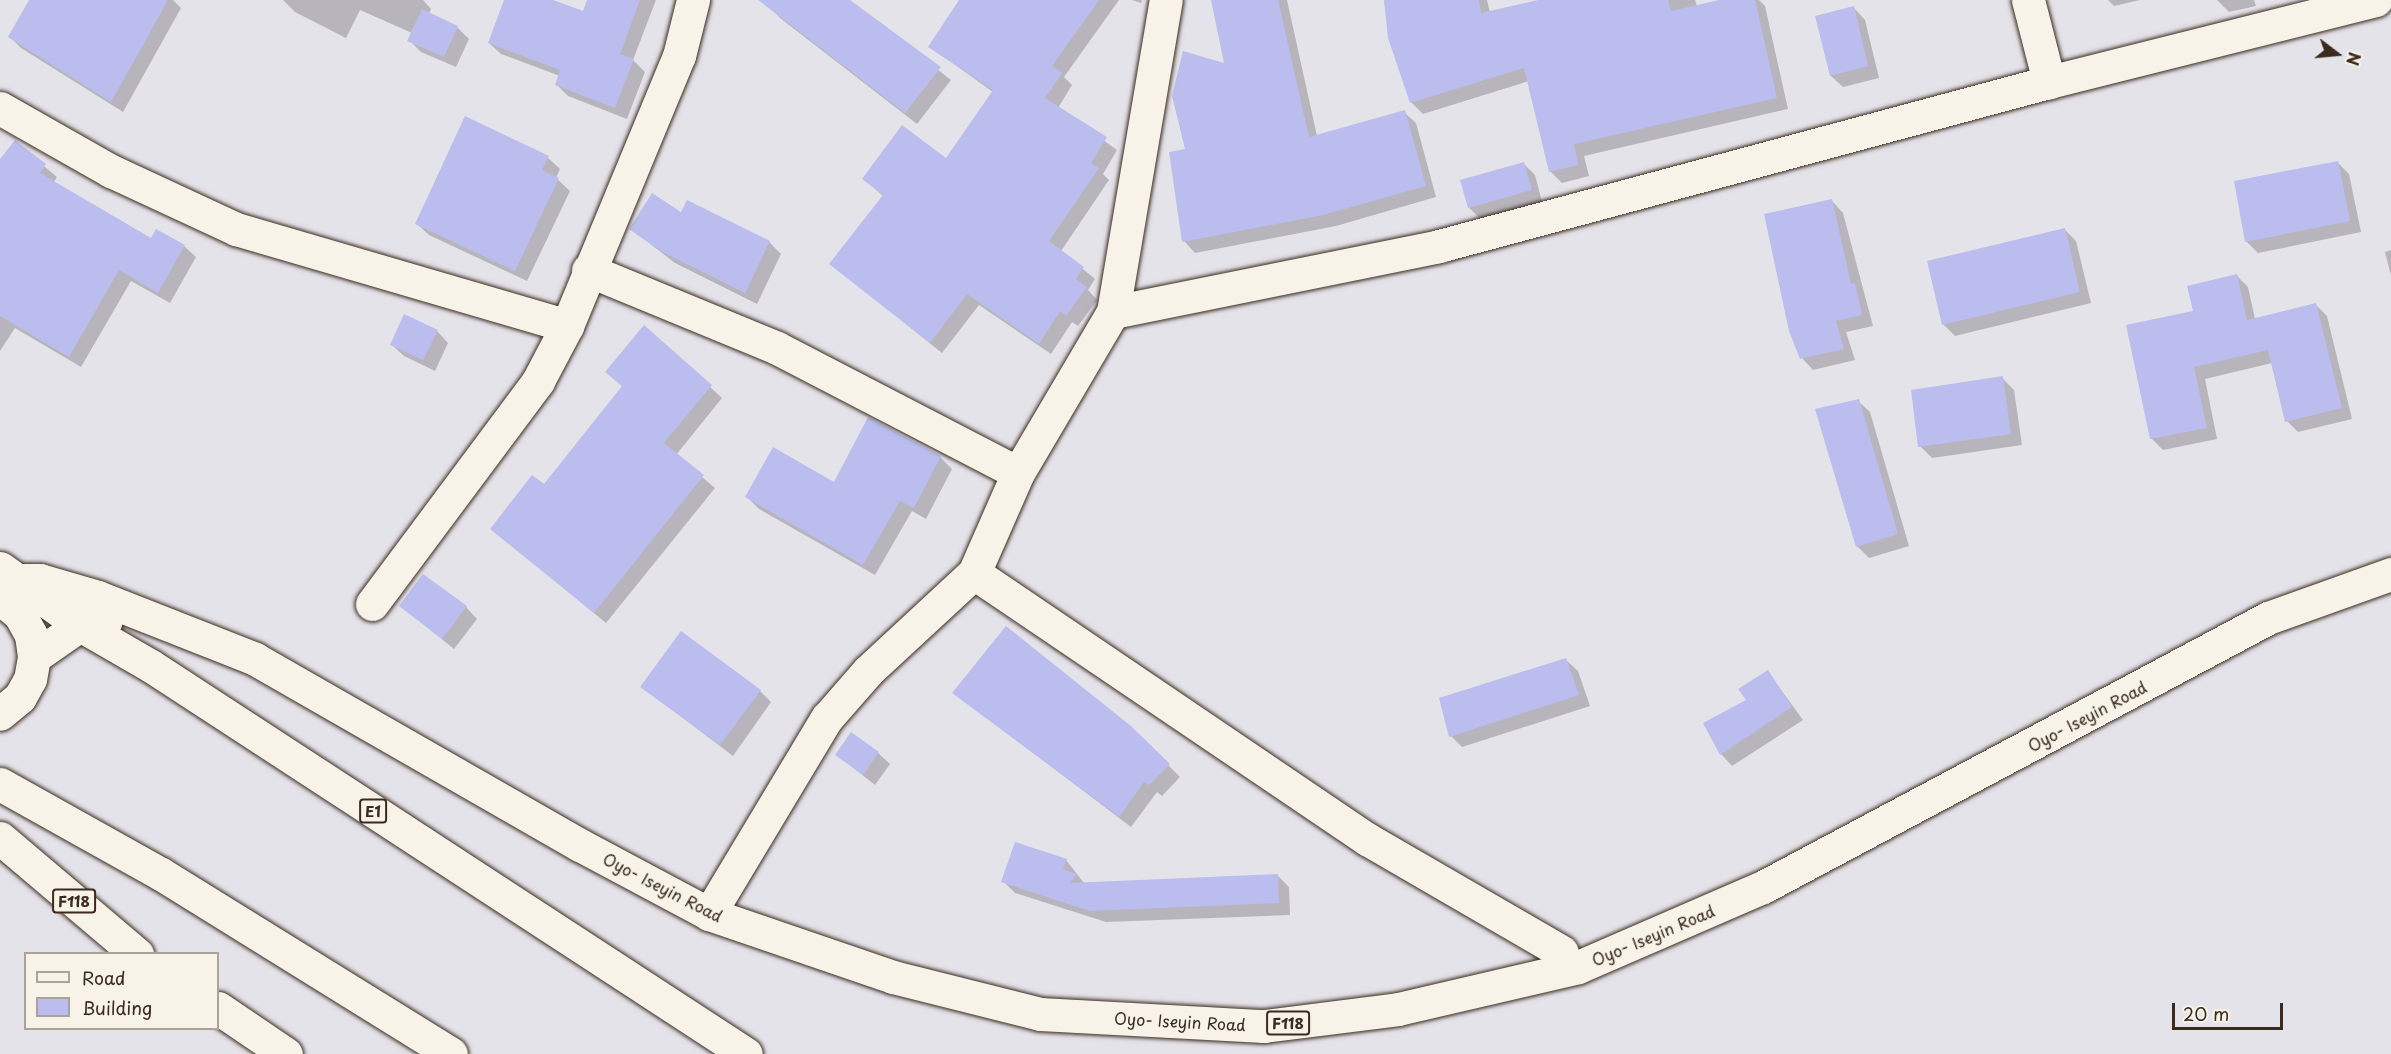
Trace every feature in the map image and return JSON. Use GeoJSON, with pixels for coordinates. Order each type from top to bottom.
{"type":"FeatureCollection","features":[{"type":"Feature","properties":{"kind":"main road"},"geometry":{"type":"LineString","coordinates":[[372,604],[538,381],[567,326],[588,270],[679,56],[693,0]]}},
{"type":"Feature","properties":{"kind":"main road"},"geometry":{"type":"LineString","coordinates":[[709,914],[827,718],[868,671],[974,573],[1018,473],[1113,312],[1166,0]]}},
{"type":"Feature","properties":{"kind":"main road"},"geometry":{"type":"LineString","coordinates":[[2028,0],[2049,82]]}},
{"type":"Feature","properties":{"kind":"main road"},"geometry":{"type":"LineString","coordinates":[[1113,312],[1438,246],[2049,82],[2376,0]]}},
{"type":"Feature","properties":{"kind":"main road"},"geometry":{"type":"LineString","coordinates":[[0,108],[111,171],[236,229],[567,326]]}},
{"type":"Feature","properties":{"kind":"main road"},"geometry":{"type":"LineString","coordinates":[[588,270],[777,348],[1018,473]]}},
{"type":"Feature","properties":{"kind":"main road"},"geometry":{"type":"LineString","coordinates":[[974,573],[1367,839],[1562,952]]}},
{"type":"Feature","properties":{"kind":"main road","name":"Oyo- Iseyin Road"},"geometry":{"type":"LineString","coordinates":[[7,588],[40,580],[98,597],[255,659],[580,844],[709,914],[893,977],[1040,1014],[1264,1026],[1398,1009],[1578,968],[1753,892],[2268,618],[2391,574]]}},
{"type":"Feature","properties":{"kind":"main road"},"geometry":{"type":"LineString","coordinates":[[1,718],[30,679],[34,657],[31,635],[7,588]]}},
{"type":"Feature","properties":{"kind":"main road","name":"E1"},"geometry":{"type":"LineString","coordinates":[[7,588],[81,625],[151,666],[746,1054]]}},
{"type":"Feature","properties":{"kind":"main road"},"geometry":{"type":"LineString","coordinates":[[34,657],[81,625],[109,621],[176,626]]}},
{"type":"Feature","properties":{"kind":"main road"},"geometry":{"type":"LineString","coordinates":[[0,784],[161,874],[451,1054]]}},
{"type":"Feature","properties":{"kind":"main road"},"geometry":{"type":"LineString","coordinates":[[0,818],[6,843]]}},
{"type":"Feature","properties":{"kind":"main road","name":"F118"},"geometry":{"type":"LineString","coordinates":[[6,843],[135,952]]}},
{"type":"Feature","properties":{"kind":"main road"},"geometry":{"type":"LineString","coordinates":[[219,1009],[286,1054]]}},
{"type":"Feature","properties":{"kind":"building"},"geometry":{"type":"Polygon","coordinates":[[[29,0],[168,0],[111,102],[8,37],[29,0]]]}},
{"type":"Feature","properties":{"kind":"building"},"geometry":{"type":"Polygon","coordinates":[[[504,0],[553,0],[583,11],[587,0],[640,0],[620,54],[634,59],[615,108],[555,85],[560,70],[488,43],[504,0]]]}},
{"type":"Feature","properties":{"kind":"building"},"geometry":{"type":"Polygon","coordinates":[[[758,0],[850,0],[941,67],[905,113],[758,0]]]}},
{"type":"Feature","properties":{"kind":"building"},"geometry":{"type":"Polygon","coordinates":[[[959,0],[1099,0],[1052,66],[1062,73],[1045,98],[1107,137],[1091,163],[1099,168],[1049,241],[1084,267],[1076,279],[1087,287],[1066,316],[1060,311],[1039,344],[967,294],[930,343],[829,264],[883,195],[862,179],[902,125],[946,158],[993,90],[928,47],[959,0]]]}},
{"type":"Feature","properties":{"kind":"building"},"geometry":{"type":"Polygon","coordinates":[[[1211,0],[1278,0],[1309,137],[1405,110],[1426,186],[1323,215],[1182,242],[1169,152],[1185,149],[1172,96],[1183,51],[1224,63],[1211,0]]]}},
{"type":"Feature","properties":{"kind":"building"},"geometry":{"type":"Polygon","coordinates":[[[1384,0],[1479,0],[1481,13],[1538,0],[1668,0],[1671,11],[1719,0],[1755,0],[1777,98],[1574,144],[1578,165],[1549,172],[1524,68],[1410,103],[1388,38],[1384,0]]]}},
{"type":"Feature","properties":{"kind":"building"},"geometry":{"type":"Polygon","coordinates":[[[1854,6],[1868,66],[1830,76],[1815,16],[1854,6]]]}},
{"type":"Feature","properties":{"kind":"building"},"geometry":{"type":"Polygon","coordinates":[[[422,9],[458,26],[444,57],[407,41],[422,9]]]}},
{"type":"Feature","properties":{"kind":"building"},"geometry":{"type":"Polygon","coordinates":[[[465,116],[549,156],[542,170],[559,178],[515,271],[415,224],[465,116]]]}},
{"type":"Feature","properties":{"kind":"building"},"geometry":{"type":"Polygon","coordinates":[[[15,140],[46,164],[40,173],[151,238],[156,229],[185,245],[158,293],[119,270],[69,357],[0,316],[0,159],[15,140]]]}},
{"type":"Feature","properties":{"kind":"building"},"geometry":{"type":"Polygon","coordinates":[[[2338,161],[2350,221],[2245,242],[2234,181],[2338,161]]]}},
{"type":"Feature","properties":{"kind":"building"},"geometry":{"type":"Polygon","coordinates":[[[1524,162],[1532,190],[1468,208],[1460,180],[1524,162]]]}},
{"type":"Feature","properties":{"kind":"building"},"geometry":{"type":"Polygon","coordinates":[[[652,193],[681,212],[687,200],[770,241],[745,293],[662,252],[629,229],[652,193]]]}},
{"type":"Feature","properties":{"kind":"building"},"geometry":{"type":"Polygon","coordinates":[[[1832,199],[1851,284],[1855,283],[1862,315],[1836,321],[1844,349],[1800,359],[1789,331],[1764,214],[1832,199]]]}},
{"type":"Feature","properties":{"kind":"building"},"geometry":{"type":"Polygon","coordinates":[[[2065,228],[2080,292],[1942,325],[1927,261],[2065,228]]]}},
{"type":"Feature","properties":{"kind":"building"},"geometry":{"type":"Polygon","coordinates":[[[2237,274],[2247,320],[2316,303],[2342,408],[2285,422],[2268,350],[2194,367],[2207,428],[2150,439],[2126,325],[2193,311],[2187,286],[2237,274]]]}},
{"type":"Feature","properties":{"kind":"building"},"geometry":{"type":"Polygon","coordinates":[[[404,314],[438,330],[423,360],[390,345],[404,314]]]}},
{"type":"Feature","properties":{"kind":"building"},"geometry":{"type":"Polygon","coordinates":[[[644,325],[712,385],[664,443],[704,475],[594,613],[490,529],[532,475],[544,484],[622,386],[605,372],[644,325]]]}},
{"type":"Feature","properties":{"kind":"building"},"geometry":{"type":"Polygon","coordinates":[[[2003,376],[2011,434],[1918,447],[1911,390],[2003,376]]]}},
{"type":"Feature","properties":{"kind":"building"},"geometry":{"type":"Polygon","coordinates":[[[1859,399],[1898,534],[1856,547],[1815,409],[1859,399]]]}},
{"type":"Feature","properties":{"kind":"building"},"geometry":{"type":"Polygon","coordinates":[[[868,417],[941,456],[914,508],[900,501],[863,565],[745,497],[773,447],[834,482],[868,417]]]}},
{"type":"Feature","properties":{"kind":"building"},"geometry":{"type":"Polygon","coordinates":[[[423,574],[467,606],[442,639],[399,606],[423,574]]]}},
{"type":"Feature","properties":{"kind":"building"},"geometry":{"type":"Polygon","coordinates":[[[1006,626],[1131,726],[1170,764],[1149,785],[1144,782],[1119,817],[952,693],[1006,626]]]}},
{"type":"Feature","properties":{"kind":"building"},"geometry":{"type":"Polygon","coordinates":[[[681,631],[761,690],[720,745],[640,687],[681,631]]]}},
{"type":"Feature","properties":{"kind":"building"},"geometry":{"type":"Polygon","coordinates":[[[1566,658],[1579,695],[1449,737],[1439,698],[1566,658]]]}},
{"type":"Feature","properties":{"kind":"building"},"geometry":{"type":"Polygon","coordinates":[[[1768,670],[1792,707],[1720,755],[1703,723],[1746,700],[1738,689],[1768,670]]]}},
{"type":"Feature","properties":{"kind":"building"},"geometry":{"type":"Polygon","coordinates":[[[851,732],[879,752],[863,775],[835,755],[851,732]]]}},
{"type":"Feature","properties":{"kind":"building"},"geometry":{"type":"Polygon","coordinates":[[[1015,842],[1067,859],[1063,869],[1077,874],[1070,883],[1278,874],[1279,903],[1090,911],[1001,882],[1015,842]]]}}]}
